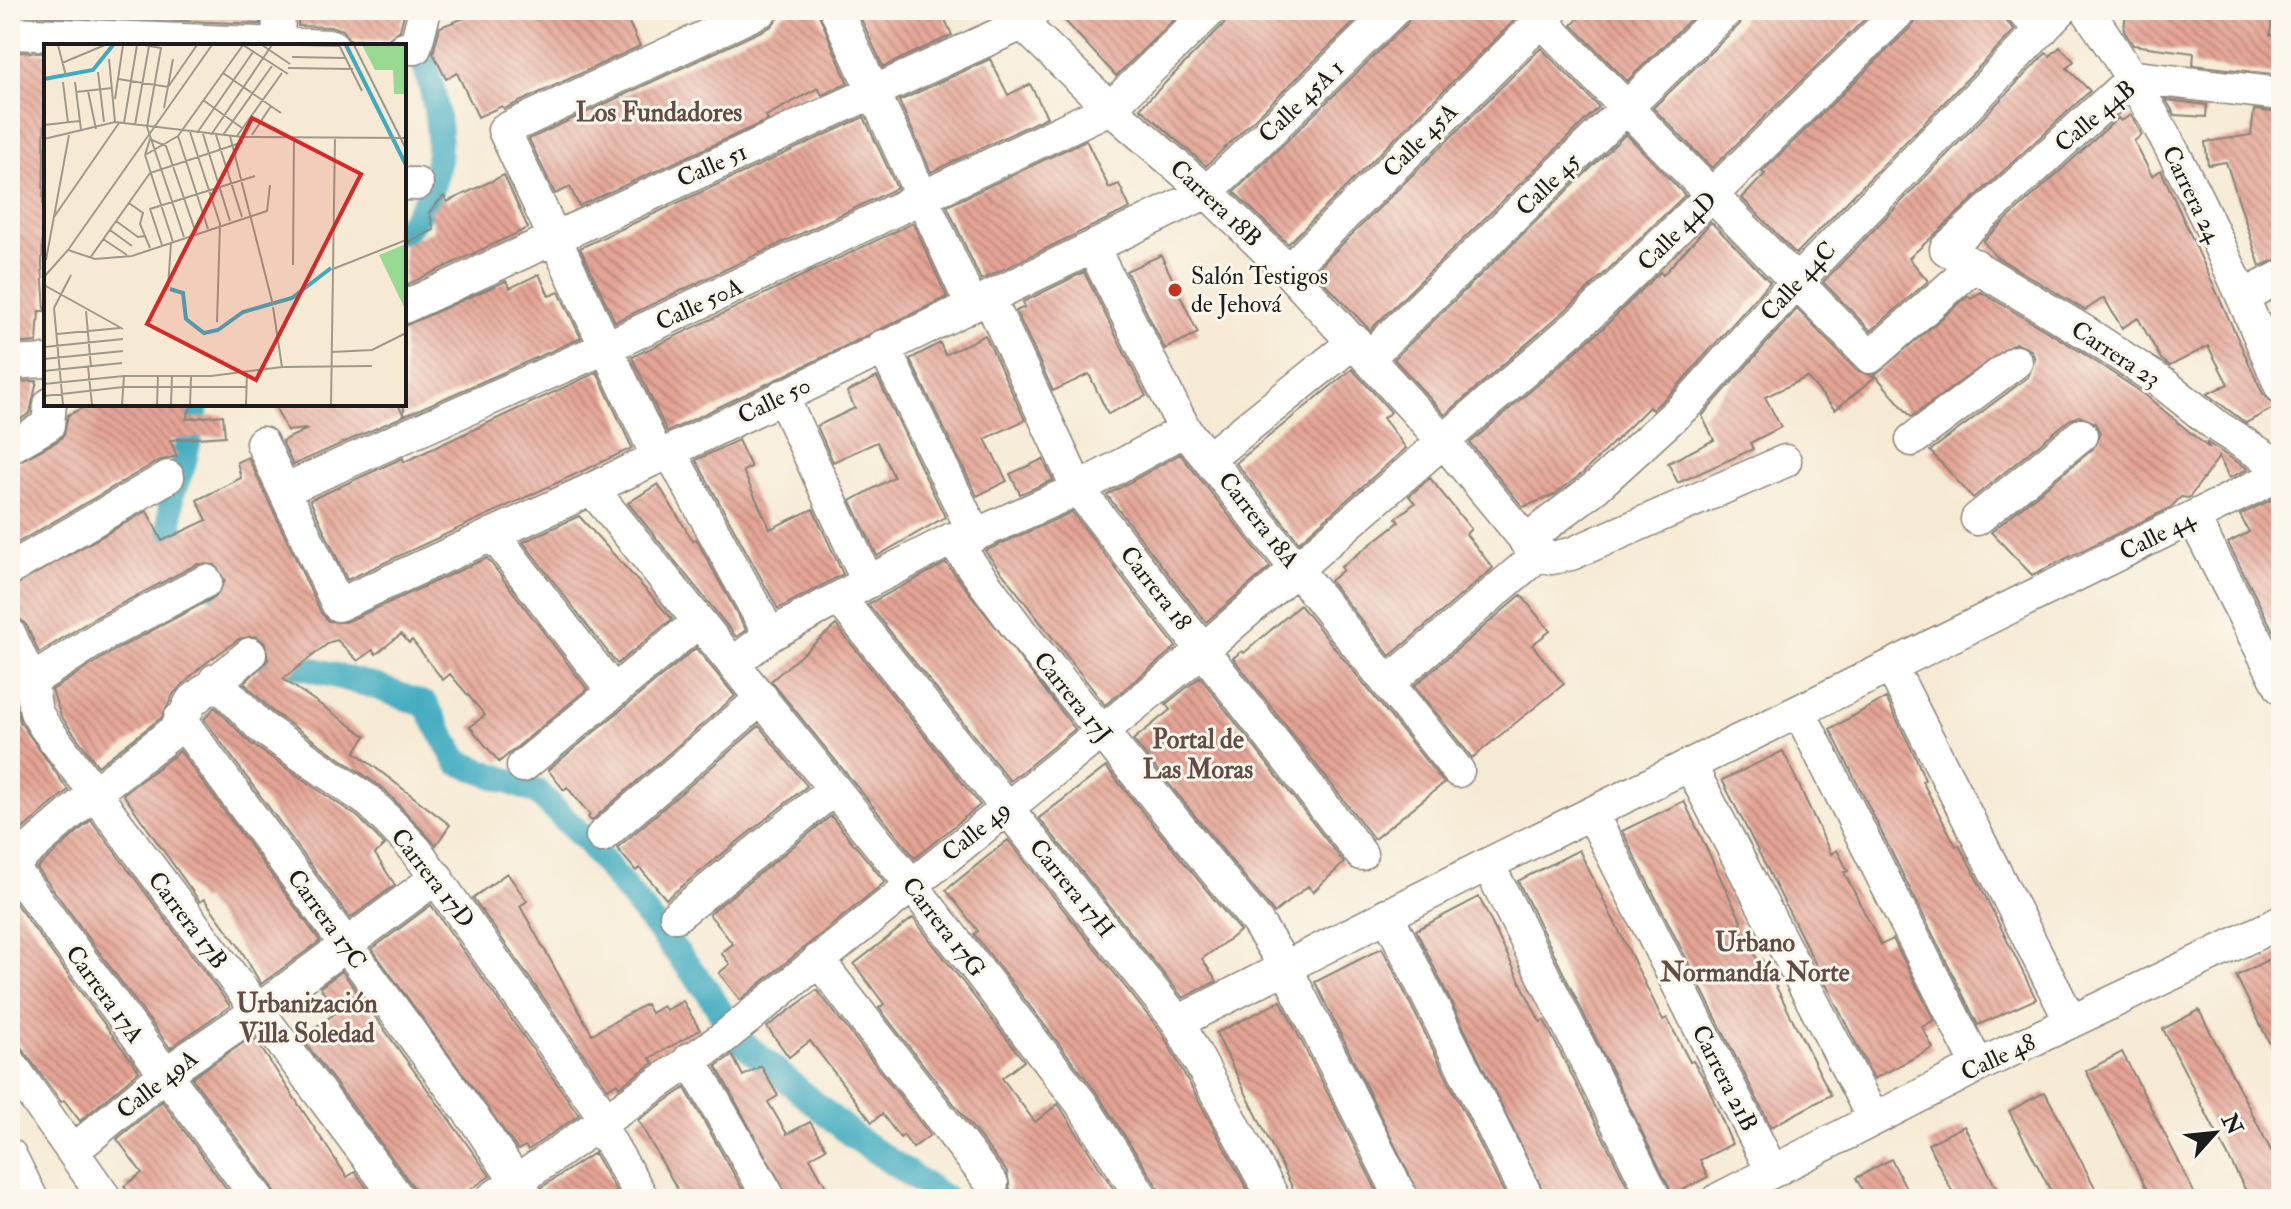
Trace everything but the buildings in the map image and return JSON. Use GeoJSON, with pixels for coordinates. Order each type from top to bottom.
{"type":"FeatureCollection","features":[{"type":"Feature","properties":{"kind":"street"},"geometry":{"type":"LineString","coordinates":[[278,44],[279,10]]}},
{"type":"Feature","properties":{"kind":"street"},"geometry":{"type":"LineString","coordinates":[[762,10],[504,130],[607,347],[664,455],[770,635]]}},
{"type":"Feature","properties":{"kind":"street"},"geometry":{"type":"LineString","coordinates":[[836,10],[923,198],[980,302]]}},
{"type":"Feature","properties":{"kind":"street","name":"Calle 50A"},"geometry":{"type":"LineString","coordinates":[[284,490],[607,347],[1110,108],[1211,10]]}},
{"type":"Feature","properties":{"kind":"street","name":"Calle 45A 1"},"geometry":{"type":"LineString","coordinates":[[1207,192],[1394,10]]}},
{"type":"Feature","properties":{"kind":"street","name":"Calle 45"},"geometry":{"type":"LineString","coordinates":[[1209,458],[1362,349],[1626,108],[1727,10]]}},
{"type":"Feature","properties":{"kind":"street","name":"Calle 44D"},"geometry":{"type":"LineString","coordinates":[[1445,443],[1590,314],[1901,10]]}},
{"type":"Feature","properties":{"kind":"street","name":"Carrera 24"},"geometry":{"type":"LineString","coordinates":[[2087,10],[2134,77],[2243,296],[2281,387]]}},
{"type":"Feature","properties":{"kind":"street"},"geometry":{"type":"LineString","coordinates":[[409,48],[429,12]]}},
{"type":"Feature","properties":{"kind":"street"},"geometry":{"type":"LineString","coordinates":[[1541,14],[1626,108],[1870,357],[1975,265]]}},
{"type":"Feature","properties":{"kind":"street","name":"Calle 45A"},"geometry":{"type":"LineString","coordinates":[[1288,271],[1541,14]]}},
{"type":"Feature","properties":{"kind":"street","name":"Calle 51"},"geometry":{"type":"LineString","coordinates":[[406,306],[873,91],[1022,15]]}},
{"type":"Feature","properties":{"kind":"street","name":"Carrera 18B"},"geometry":{"type":"LineString","coordinates":[[1022,15],[1110,108],[1207,192],[1288,271],[1445,443],[1531,548]]}},
{"type":"Feature","properties":{"kind":"street","name":"Calle 44C"},"geometry":{"type":"LineString","coordinates":[[1388,683],[1689,402],[2042,16]]}},
{"type":"Feature","properties":{"kind":"street"},"geometry":{"type":"LineString","coordinates":[[10,33],[172,32],[270,44]]}},
{"type":"Feature","properties":{"kind":"street","name":"Calle 44B"},"geometry":{"type":"LineString","coordinates":[[1946,249],[2134,77],[2281,94]]}},
{"type":"Feature","properties":{"kind":"street","name":"Calle 50"},"geometry":{"type":"LineString","coordinates":[[284,490],[338,605],[664,455],[883,346],[1207,192]]}},
{"type":"Feature","properties":{"kind":"street","name":"Carrera 18A"},"geometry":{"type":"LineString","coordinates":[[1093,248],[1185,430],[1458,771]]}},
{"type":"Feature","properties":{"kind":"street","name":"Carrera 23"},"geometry":{"type":"LineString","coordinates":[[1946,249],[2085,332],[2165,385],[2218,427],[2281,467]]}},
{"type":"Feature","properties":{"kind":"street"},"geometry":{"type":"LineString","coordinates":[[2243,296],[2281,277]]}},
{"type":"Feature","properties":{"kind":"street","name":"Carrera 18"},"geometry":{"type":"LineString","coordinates":[[980,302],[1078,489],[1361,854]]}},
{"type":"Feature","properties":{"kind":"street","name":"Carrera 17J"},"geometry":{"type":"LineString","coordinates":[[883,346],[963,537],[1101,731],[1257,922],[1285,966],[1402,1199]]}},
{"type":"Feature","properties":{"kind":"street"},"geometry":{"type":"LineString","coordinates":[[10,363],[44,361]]}},
{"type":"Feature","properties":{"kind":"street"},"geometry":{"type":"LineString","coordinates":[[1912,440],[2016,362]]}},
{"type":"Feature","properties":{"kind":"street"},"geometry":{"type":"LineString","coordinates":[[782,396],[868,582]]}},
{"type":"Feature","properties":{"kind":"street"},"geometry":{"type":"LineString","coordinates":[[10,447],[55,413]]}},
{"type":"Feature","properties":{"kind":"street"},"geometry":{"type":"LineString","coordinates":[[734,663],[770,635],[868,582],[963,537],[1078,489],[1185,430]]}},
{"type":"Feature","properties":{"kind":"street"},"geometry":{"type":"LineString","coordinates":[[1977,519],[2081,435]]}},
{"type":"Feature","properties":{"kind":"street"},"geometry":{"type":"LineString","coordinates":[[262,443],[284,490]]}},
{"type":"Feature","properties":{"kind":"street","name":"Calle 49"},"geometry":{"type":"LineString","coordinates":[[512,1193],[602,1120],[730,1032],[1204,649],[1445,443]]}},
{"type":"Feature","properties":{"kind":"street"},"geometry":{"type":"LineString","coordinates":[[1531,548],[1552,558],[1571,554],[1785,461]]}},
{"type":"Feature","properties":{"kind":"street","name":"Calle 44"},"geometry":{"type":"LineString","coordinates":[[1178,1022],[1387,914],[2035,598],[2281,474]]}},
{"type":"Feature","properties":{"kind":"street"},"geometry":{"type":"LineString","coordinates":[[10,569],[168,477]]}},
{"type":"Feature","properties":{"kind":"street","name":"Carrera 17G"},"geometry":{"type":"LineString","coordinates":[[592,489],[911,884],[1081,1103],[1143,1199]]}},
{"type":"Feature","properties":{"kind":"street"},"geometry":{"type":"LineString","coordinates":[[2193,517],[2281,688]]}},
{"type":"Feature","properties":{"kind":"street"},"geometry":{"type":"LineString","coordinates":[[493,534],[613,691]]}},
{"type":"Feature","properties":{"kind":"street"},"geometry":{"type":"LineString","coordinates":[[23,681],[206,581]]}},
{"type":"Feature","properties":{"kind":"street","name":"Carrera 17H"},"geometry":{"type":"LineString","coordinates":[[839,598],[1178,1022],[1274,1199]]}},
{"type":"Feature","properties":{"kind":"street"},"geometry":{"type":"LineString","coordinates":[[523,766],[698,622]]}},
{"type":"Feature","properties":{"kind":"street","name":"Carrera 17B"},"geometry":{"type":"LineString","coordinates":[[10,635],[36,712],[399,1199]]}},
{"type":"Feature","properties":{"kind":"street"},"geometry":{"type":"LineString","coordinates":[[10,865],[94,793],[178,728],[191,702],[250,654]]}},
{"type":"Feature","properties":{"kind":"street"},"geometry":{"type":"LineString","coordinates":[[1892,668],[2071,1022]]}},
{"type":"Feature","properties":{"kind":"street","name":"Carrera 17D"},"geometry":{"type":"LineString","coordinates":[[215,680],[261,727],[370,802],[437,877],[602,1120],[643,1199]]}},
{"type":"Feature","properties":{"kind":"street"},"geometry":{"type":"LineString","coordinates":[[602,836],[762,698]]}},
{"type":"Feature","properties":{"kind":"street"},"geometry":{"type":"LineString","coordinates":[[1800,713],[1978,1066]]}},
{"type":"Feature","properties":{"kind":"street","name":"Carrera 17C"},"geometry":{"type":"LineString","coordinates":[[180,719],[346,944],[512,1193]]}},
{"type":"Feature","properties":{"kind":"street"},"geometry":{"type":"LineString","coordinates":[[1691,767],[1873,1118]]}},
{"type":"Feature","properties":{"kind":"street"},"geometry":{"type":"LineString","coordinates":[[676,916],[834,789]]}},
{"type":"Feature","properties":{"kind":"street","name":"Carrera 21B"},"geometry":{"type":"LineString","coordinates":[[1592,814],[1772,1171]]}},
{"type":"Feature","properties":{"kind":"street"},"geometry":{"type":"LineString","coordinates":[[1488,864],[1655,1199]]}},
{"type":"Feature","properties":{"kind":"street","name":"Carrera 17A"},"geometry":{"type":"LineString","coordinates":[[10,865],[258,1199]]}},
{"type":"Feature","properties":{"kind":"street","name":"Calle 49A"},"geometry":{"type":"LineString","coordinates":[[73,1151],[165,1074],[257,1011],[437,877]]}},
{"type":"Feature","properties":{"kind":"street"},"geometry":{"type":"LineString","coordinates":[[1387,914],[1528,1199]]}},
{"type":"Feature","properties":{"kind":"street","name":"Calle 48"},"geometry":{"type":"LineString","coordinates":[[1719,1199],[1978,1066],[2281,922]]}},
{"type":"Feature","properties":{"kind":"street"},"geometry":{"type":"LineString","coordinates":[[818,960],[992,1184]]}},
{"type":"Feature","properties":{"kind":"street"},"geometry":{"type":"LineString","coordinates":[[690,1059],[770,1199]]}},
{"type":"Feature","properties":{"kind":"street"},"geometry":{"type":"LineString","coordinates":[[10,1063],[21,1099],[73,1151],[106,1199]]}},
{"type":"Feature","properties":{"kind":"street"},"geometry":{"type":"LineString","coordinates":[[10,1155],[32,1199]]}},
{"type":"Feature","properties":{"kind":"waterway"},"geometry":{"type":"LineString","coordinates":[[406,229],[421,210],[438,164],[437,116],[418,41]]}},
{"type":"Feature","properties":{"kind":"waterway"},"geometry":{"type":"LineString","coordinates":[[197,406],[183,465],[171,495],[170,530],[180,546],[223,592]]}},
{"type":"Feature","properties":{"kind":"waterway"},"geometry":{"type":"LineString","coordinates":[[243,630],[265,657],[374,686],[426,705],[457,762],[537,792],[588,842],[707,990],[736,1037],[853,1136],[946,1199]]}},
{"type":"Feature","properties":{"kind":"place","name":"Salón Testigos de Jehová"},"geometry":{"type":"Point","coordinates":[1175,290]}},
{"type":"Feature","properties":{"kind":"district","name":"Los Fundadores"},"geometry":{"type":"Point","coordinates":[659,112]}},
{"type":"Feature","properties":{"kind":"district","name":"Portal de Las Moras"},"geometry":{"type":"Point","coordinates":[1198,754]}},
{"type":"Feature","properties":{"kind":"district","name":"Urbano Normandía Norte"},"geometry":{"type":"Point","coordinates":[1755,957]}},
{"type":"Feature","properties":{"kind":"district","name":"Urbanización Villa Soledad"},"geometry":{"type":"Point","coordinates":[307,1018]}}]}
